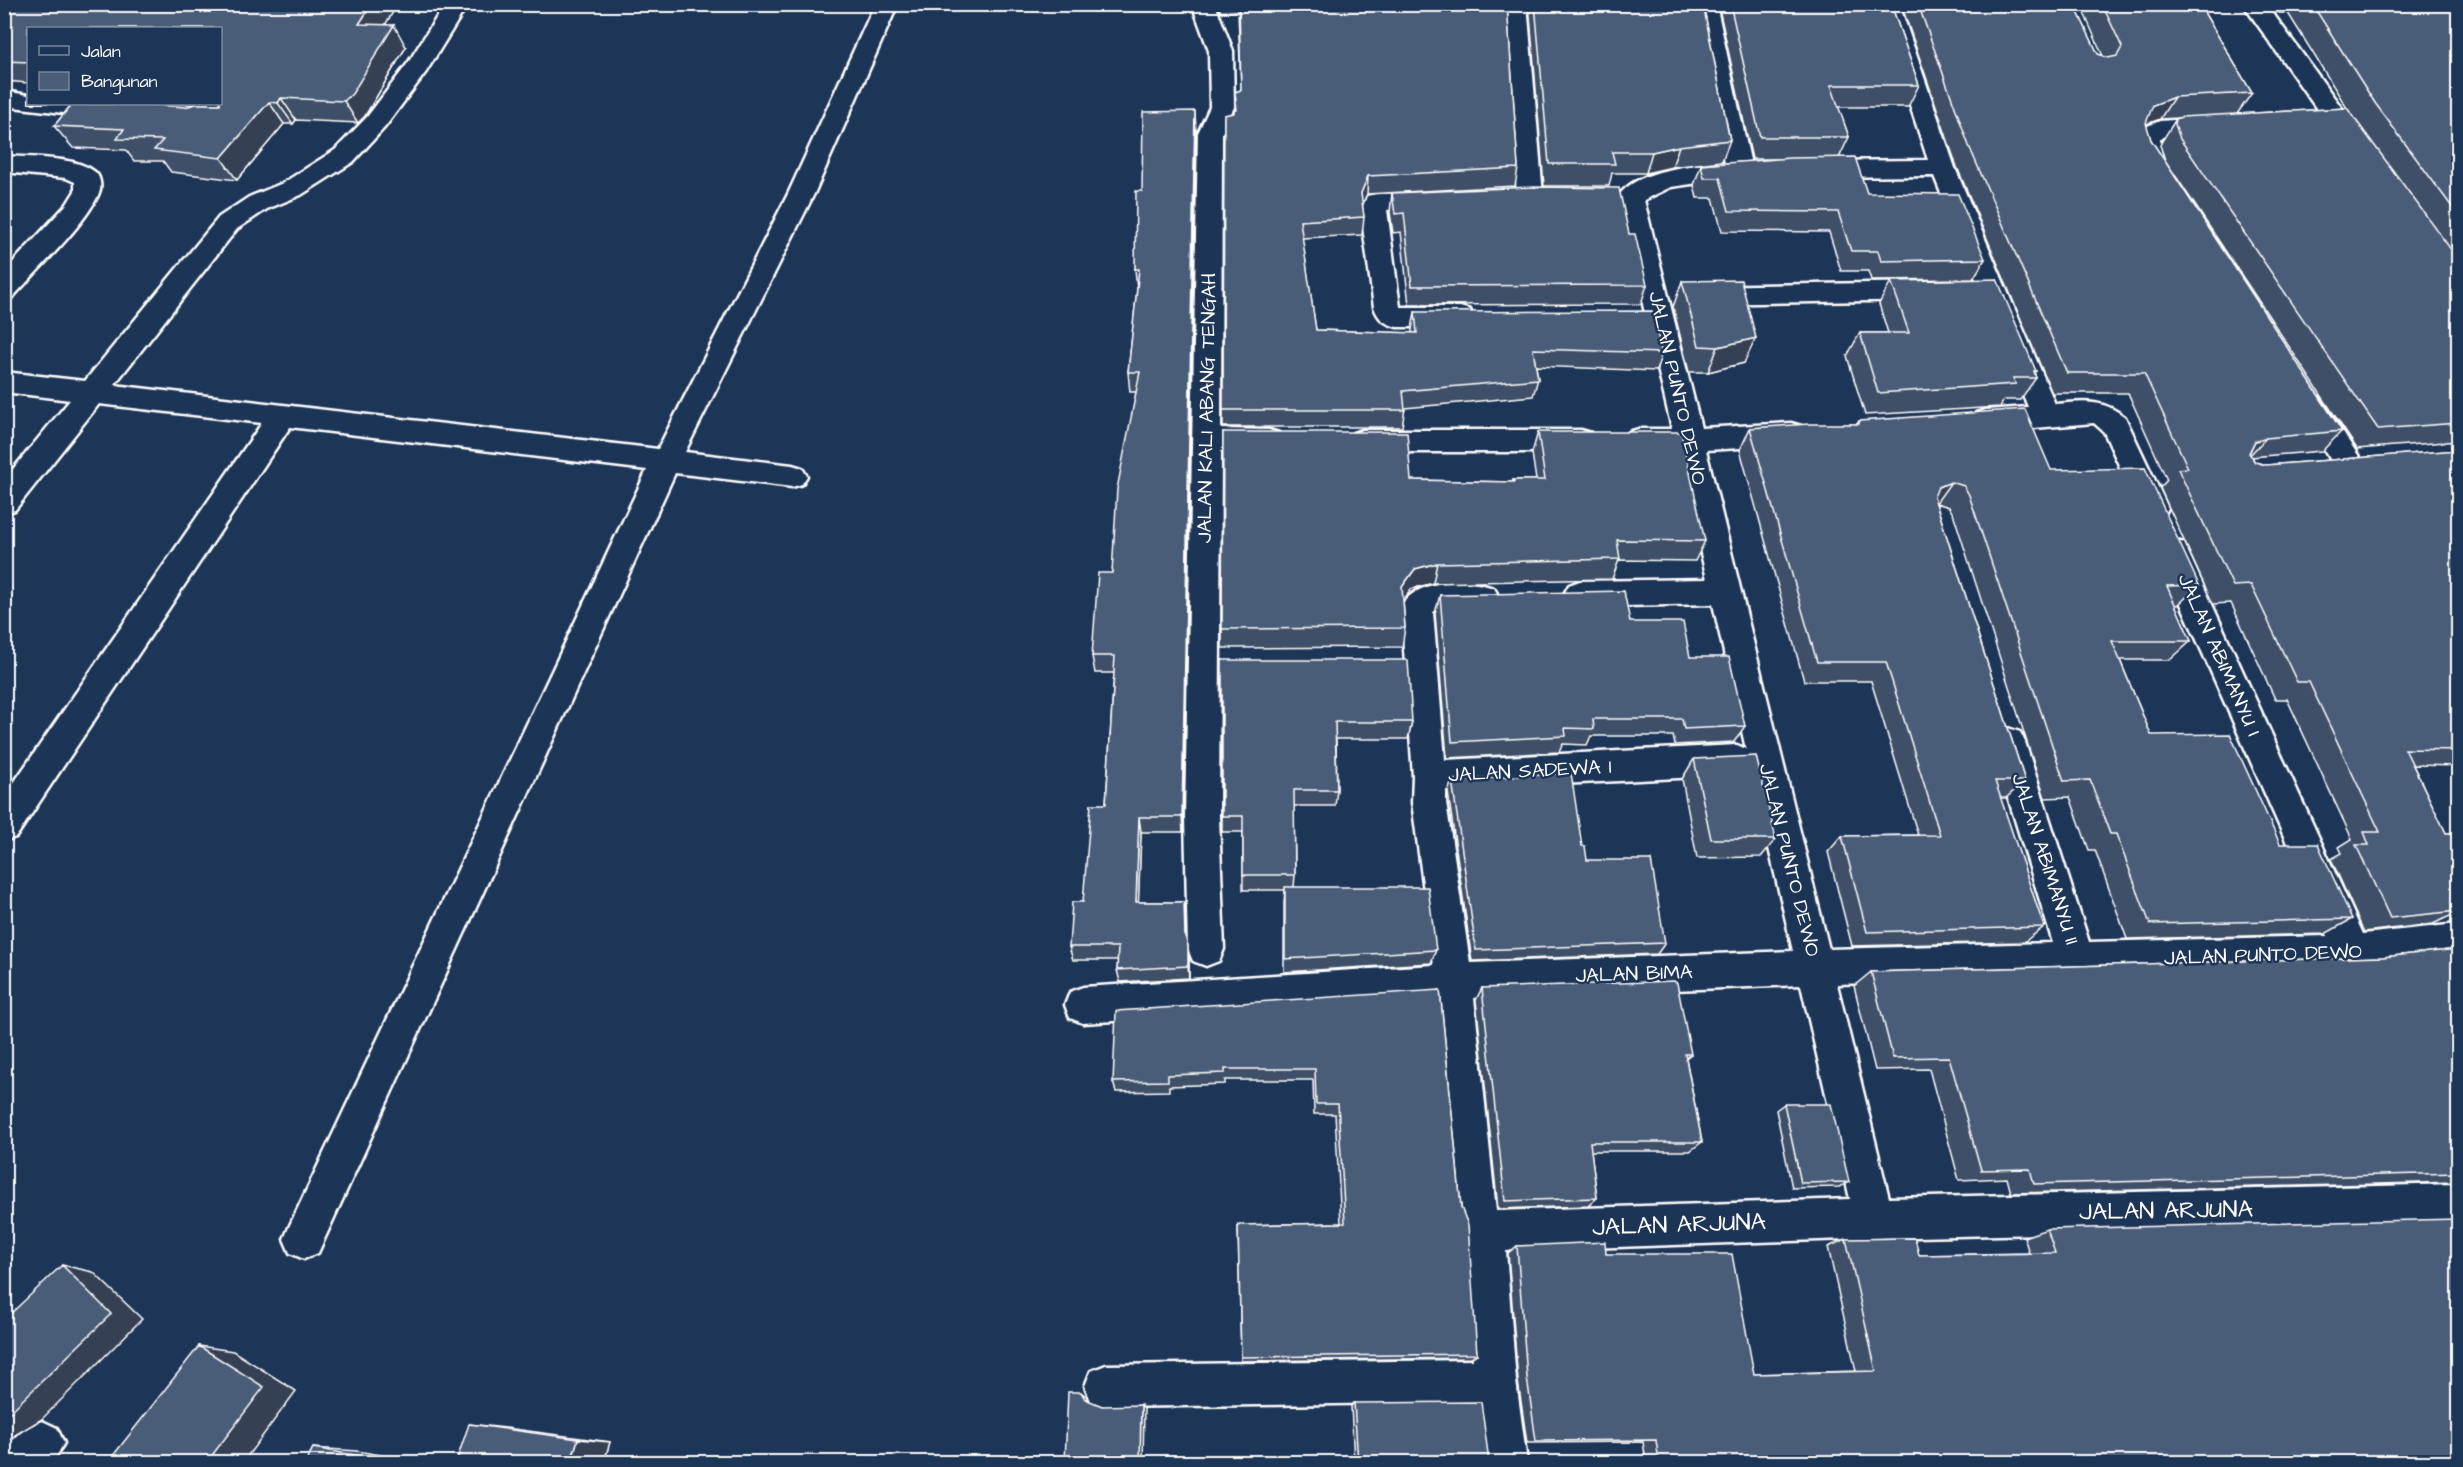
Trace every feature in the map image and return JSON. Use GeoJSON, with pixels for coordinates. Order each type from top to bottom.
{"type":"FeatureCollection","features":[{"type":"Feature","properties":{"kind":"street"},"geometry":{"type":"LineString","coordinates":[[4,502],[94,393],[228,223],[258,203],[292,189],[344,156],[368,130],[417,67],[457,4]]}},
{"type":"Feature","properties":{"kind":"street"},"geometry":{"type":"LineString","coordinates":[[304,1239],[666,461],[801,194],[886,4]]}},
{"type":"Feature","properties":{"kind":"street","name":"JALAN KALI ABANG TENGAH"},"geometry":{"type":"LineString","coordinates":[[1203,4],[1221,51],[1222,107],[1210,134],[1207,440],[1216,663],[1202,817],[1206,949]]}},
{"type":"Feature","properties":{"kind":"street"},"geometry":{"type":"LineString","coordinates":[[1516,4],[1530,196]]}},
{"type":"Feature","properties":{"kind":"street"},"geometry":{"type":"LineString","coordinates":[[1705,4],[1763,169],[1943,168]]}},
{"type":"Feature","properties":{"kind":"street"},"geometry":{"type":"LineString","coordinates":[[1888,4],[1943,168],[1974,290],[2046,417]]}},
{"type":"Feature","properties":{"kind":"street"},"geometry":{"type":"LineString","coordinates":[[2254,4],[2325,120],[2372,168]]}},
{"type":"Feature","properties":{"kind":"street"},"geometry":{"type":"LineString","coordinates":[[4,98],[27,102]]}},
{"type":"Feature","properties":{"kind":"street"},"geometry":{"type":"LineString","coordinates":[[50,105],[136,113]]}},
{"type":"Feature","properties":{"kind":"street"},"geometry":{"type":"LineString","coordinates":[[2170,191],[2151,161],[2146,146],[2149,135],[2160,129],[2243,123]]}},
{"type":"Feature","properties":{"kind":"street"},"geometry":{"type":"LineString","coordinates":[[4,164],[71,170],[87,178],[88,191],[76,210],[4,290]]}},
{"type":"Feature","properties":{"kind":"street","name":"JALAN PUNTO DEWO"},"geometry":{"type":"LineString","coordinates":[[1763,169],[1657,181],[1620,197],[1689,440],[1815,967],[2077,962],[2353,952],[2458,941]]}},
{"type":"Feature","properties":{"kind":"street"},"geometry":{"type":"LineString","coordinates":[[1458,198],[1376,202],[1374,212],[1390,314],[1397,317],[1480,317]]}},
{"type":"Feature","properties":{"kind":"street"},"geometry":{"type":"LineString","coordinates":[[1650,309],[1974,290]]}},
{"type":"Feature","properties":{"kind":"street"},"geometry":{"type":"LineString","coordinates":[[4,382],[792,476]]}},
{"type":"Feature","properties":{"kind":"street"},"geometry":{"type":"LineString","coordinates":[[2297,385],[2359,462],[2314,466]]}},
{"type":"Feature","properties":{"kind":"street","name":"JALAN ABIMANYU I"},"geometry":{"type":"LineString","coordinates":[[1963,423],[2091,412],[2103,415],[2115,425],[2353,952]]}},
{"type":"Feature","properties":{"kind":"street"},"geometry":{"type":"LineString","coordinates":[[4,825],[283,415]]}},
{"type":"Feature","properties":{"kind":"street"},"geometry":{"type":"LineString","coordinates":[[1339,441],[1689,440],[1820,432]]}},
{"type":"Feature","properties":{"kind":"street"},"geometry":{"type":"LineString","coordinates":[[1207,440],[1291,441]]}},
{"type":"Feature","properties":{"kind":"street"},"geometry":{"type":"LineString","coordinates":[[1551,595],[1725,591]]}},
{"type":"Feature","properties":{"kind":"street"},"geometry":{"type":"LineString","coordinates":[[1431,776],[1417,607],[1423,600],[1433,598],[1517,596]]}},
{"type":"Feature","properties":{"kind":"street"},"geometry":{"type":"LineString","coordinates":[[1388,663],[1410,662],[1420,657]]}},
{"type":"Feature","properties":{"kind":"street","name":"JALAN ABIMANYU II"},"geometry":{"type":"LineString","coordinates":[[1998,711],[2077,962]]}},
{"type":"Feature","properties":{"kind":"street","name":"JALAN SADEWA I"},"geometry":{"type":"LineString","coordinates":[[1506,1462],[1495,1381],[1484,1229],[1477,1215],[1454,981],[1429,802],[1431,776],[1765,758]]}},
{"type":"Feature","properties":{"kind":"street"},"geometry":{"type":"LineString","coordinates":[[1815,967],[1874,1218]]}},
{"type":"Feature","properties":{"kind":"street","name":"JALAN BIMA"},"geometry":{"type":"LineString","coordinates":[[1083,1005],[1454,981],[1815,967]]}},
{"type":"Feature","properties":{"kind":"street","name":"JALAN ARJUNA"},"geometry":{"type":"LineString","coordinates":[[1484,1229],[1505,1231],[1874,1218],[2458,1204]]}},
{"type":"Feature","properties":{"kind":"street"},"geometry":{"type":"LineString","coordinates":[[1106,1386],[1495,1381]]}},
{"type":"Feature","properties":{"kind":"building"},"geometry":{"type":"Polygon","coordinates":[[[4,4],[372,4],[359,24],[394,25],[352,94],[344,101],[281,98],[278,103],[269,102],[221,158],[154,150],[163,140],[117,139],[124,129],[54,126],[71,105],[185,107],[222,105],[222,27],[27,27],[27,62],[4,61],[4,4]]]}},
{"type":"Feature","properties":{"kind":"building"},"geometry":{"type":"Polygon","coordinates":[[[1239,4],[1507,4],[1518,168],[1368,176],[1361,193],[1364,217],[1300,221],[1316,330],[1417,333],[1415,312],[1652,311],[1662,353],[1533,349],[1538,379],[1403,391],[1405,410],[1223,410],[1224,115],[1237,110],[1235,92],[1241,90],[1239,4]]]}},
{"type":"Feature","properties":{"kind":"building"},"geometry":{"type":"Polygon","coordinates":[[[1535,4],[1703,4],[1730,140],[1679,146],[1652,152],[1612,152],[1615,164],[1549,164],[1535,4]]]}},
{"type":"Feature","properties":{"kind":"building"},"geometry":{"type":"Polygon","coordinates":[[[1730,4],[1891,4],[1919,85],[1831,85],[1849,137],[1760,137],[1730,4]]]}},
{"type":"Feature","properties":{"kind":"building"},"geometry":{"type":"Polygon","coordinates":[[[1918,4],[2074,4],[2098,54],[2108,58],[2117,56],[2122,47],[2102,4],[2199,4],[2252,93],[2174,97],[2153,105],[2146,123],[2151,140],[2342,431],[2266,438],[2255,441],[2249,453],[2255,462],[2266,465],[2458,450],[2458,750],[2405,749],[2446,833],[2458,833],[2458,911],[2390,918],[2356,845],[2369,845],[2364,832],[2380,832],[2309,682],[2297,682],[2251,585],[2233,586],[2178,469],[2188,468],[2144,373],[2067,373],[1969,146],[1918,4]]]}},
{"type":"Feature","properties":{"kind":"building"},"geometry":{"type":"Polygon","coordinates":[[[2312,4],[2455,4],[2458,9],[2458,215],[2375,103],[2312,4]]]}},
{"type":"Feature","properties":{"kind":"building"},"geometry":{"type":"Polygon","coordinates":[[[2347,108],[2458,259],[2458,423],[2378,429],[2180,139],[2175,124],[2176,119],[2181,117],[2347,108]]]}},
{"type":"Feature","properties":{"kind":"building"},"geometry":{"type":"Polygon","coordinates":[[[1195,111],[1182,817],[1139,817],[1136,902],[1184,902],[1188,966],[1117,970],[1118,947],[1069,947],[1072,902],[1083,902],[1091,804],[1106,804],[1115,656],[1092,656],[1098,573],[1112,573],[1117,489],[1140,372],[1128,372],[1139,269],[1135,269],[1136,191],[1142,191],[1143,112],[1195,111]]]}},
{"type":"Feature","properties":{"kind":"building"},"geometry":{"type":"Polygon","coordinates":[[[1855,157],[1867,193],[1958,194],[1985,259],[1881,261],[1878,251],[1851,251],[1838,212],[1729,211],[1720,178],[1704,178],[1701,165],[1790,158],[1855,157]]]}},
{"type":"Feature","properties":{"kind":"building"},"geometry":{"type":"Polygon","coordinates":[[[1534,187],[1619,188],[1629,234],[1635,234],[1647,285],[1412,286],[1404,213],[1395,214],[1392,193],[1534,187]]]}},
{"type":"Feature","properties":{"kind":"building"},"geometry":{"type":"Polygon","coordinates":[[[1997,279],[2036,371],[2034,371],[2036,378],[2013,378],[2016,384],[1878,393],[1860,333],[1909,333],[1891,281],[1997,279]]]}},
{"type":"Feature","properties":{"kind":"building"},"geometry":{"type":"Polygon","coordinates":[[[1741,280],[1756,338],[1718,347],[1699,346],[1682,281],[1741,280]]]}},
{"type":"Feature","properties":{"kind":"building"},"geometry":{"type":"Polygon","coordinates":[[[2025,409],[2051,470],[2145,468],[2199,585],[2167,586],[2191,641],[2112,641],[2151,735],[2230,734],[2280,844],[2318,844],[2352,919],[2150,924],[2116,834],[2110,834],[2090,780],[2064,781],[1969,495],[1964,486],[1951,482],[1938,487],[1934,497],[2025,781],[1995,781],[2044,927],[1867,932],[1842,836],[1940,835],[1886,662],[1817,662],[1750,428],[1809,424],[1859,424],[1859,421],[2025,409]]]}},
{"type":"Feature","properties":{"kind":"building"},"geometry":{"type":"Polygon","coordinates":[[[1223,432],[1407,432],[1411,480],[1514,482],[1513,480],[1545,480],[1538,432],[1681,432],[1705,541],[1617,540],[1620,559],[1437,563],[1415,569],[1402,587],[1405,628],[1222,629],[1223,432]]]}},
{"type":"Feature","properties":{"kind":"building"},"geometry":{"type":"Polygon","coordinates":[[[1624,591],[1630,622],[1683,622],[1690,657],[1729,657],[1745,726],[1684,729],[1682,719],[1593,719],[1594,729],[1565,728],[1566,736],[1452,742],[1440,595],[1624,591]]]}},
{"type":"Feature","properties":{"kind":"building"},"geometry":{"type":"Polygon","coordinates":[[[1222,660],[1408,660],[1412,722],[1335,722],[1337,790],[1294,790],[1295,875],[1243,875],[1243,816],[1222,816],[1222,660]]]}},
{"type":"Feature","properties":{"kind":"building"},"geometry":{"type":"Polygon","coordinates":[[[1756,756],[1776,839],[1711,839],[1694,759],[1756,756]]]}},
{"type":"Feature","properties":{"kind":"building"},"geometry":{"type":"Polygon","coordinates":[[[1571,773],[1582,846],[1585,846],[1587,860],[1651,860],[1665,943],[1476,950],[1452,780],[1571,773]]]}},
{"type":"Feature","properties":{"kind":"building"},"geometry":{"type":"Polygon","coordinates":[[[1285,887],[1428,887],[1436,950],[1285,959],[1285,887]]]}},
{"type":"Feature","properties":{"kind":"building"},"geometry":{"type":"Polygon","coordinates":[[[2458,949],[2458,1173],[2034,1184],[2030,1169],[1981,1170],[1949,1057],[1893,1058],[1871,972],[2383,957],[2458,949]]]}},
{"type":"Feature","properties":{"kind":"building"},"geometry":{"type":"Polygon","coordinates":[[[1674,981],[1677,983],[1691,1054],[1685,1054],[1702,1142],[1590,1142],[1597,1198],[1505,1201],[1482,988],[1674,981]]]}},
{"type":"Feature","properties":{"kind":"building"},"geometry":{"type":"Polygon","coordinates":[[[1440,990],[1461,1207],[1468,1225],[1477,1354],[1241,1357],[1238,1225],[1345,1223],[1338,1104],[1316,1104],[1315,1069],[1225,1069],[1225,1073],[1168,1075],[1168,1081],[1113,1082],[1116,1011],[1440,990]]]}},
{"type":"Feature","properties":{"kind":"building"},"geometry":{"type":"Polygon","coordinates":[[[1784,1104],[1831,1104],[1849,1182],[1801,1183],[1784,1104]]]}},
{"type":"Feature","properties":{"kind":"building"},"geometry":{"type":"Polygon","coordinates":[[[2458,1219],[2458,1462],[1659,1462],[1656,1440],[1536,1441],[1527,1377],[1517,1246],[1605,1242],[1606,1254],[1732,1254],[1754,1374],[1876,1371],[1846,1239],[1915,1238],[1919,1255],[2055,1253],[2047,1229],[2458,1219]]]}},
{"type":"Feature","properties":{"kind":"building"},"geometry":{"type":"Polygon","coordinates":[[[62,1265],[111,1314],[4,1418],[4,1320],[62,1265]]]}},
{"type":"Feature","properties":{"kind":"building"},"geometry":{"type":"Polygon","coordinates":[[[199,1346],[264,1387],[207,1462],[108,1462],[199,1346]]]}},
{"type":"Feature","properties":{"kind":"building"},"geometry":{"type":"Polygon","coordinates":[[[1068,1392],[1081,1392],[1085,1399],[1102,1406],[1141,1405],[1140,1462],[1065,1462],[1068,1392]]]}},
{"type":"Feature","properties":{"kind":"building"},"geometry":{"type":"Polygon","coordinates":[[[1481,1402],[1489,1461],[1495,1462],[1358,1462],[1354,1403],[1481,1402]]]}},
{"type":"Feature","properties":{"kind":"building"},"geometry":{"type":"Polygon","coordinates":[[[469,1424],[578,1439],[571,1462],[456,1462],[469,1424]]]}},
{"type":"Feature","properties":{"kind":"building"},"geometry":{"type":"Polygon","coordinates":[[[313,1448],[395,1462],[306,1462],[313,1448]]]}}]}
